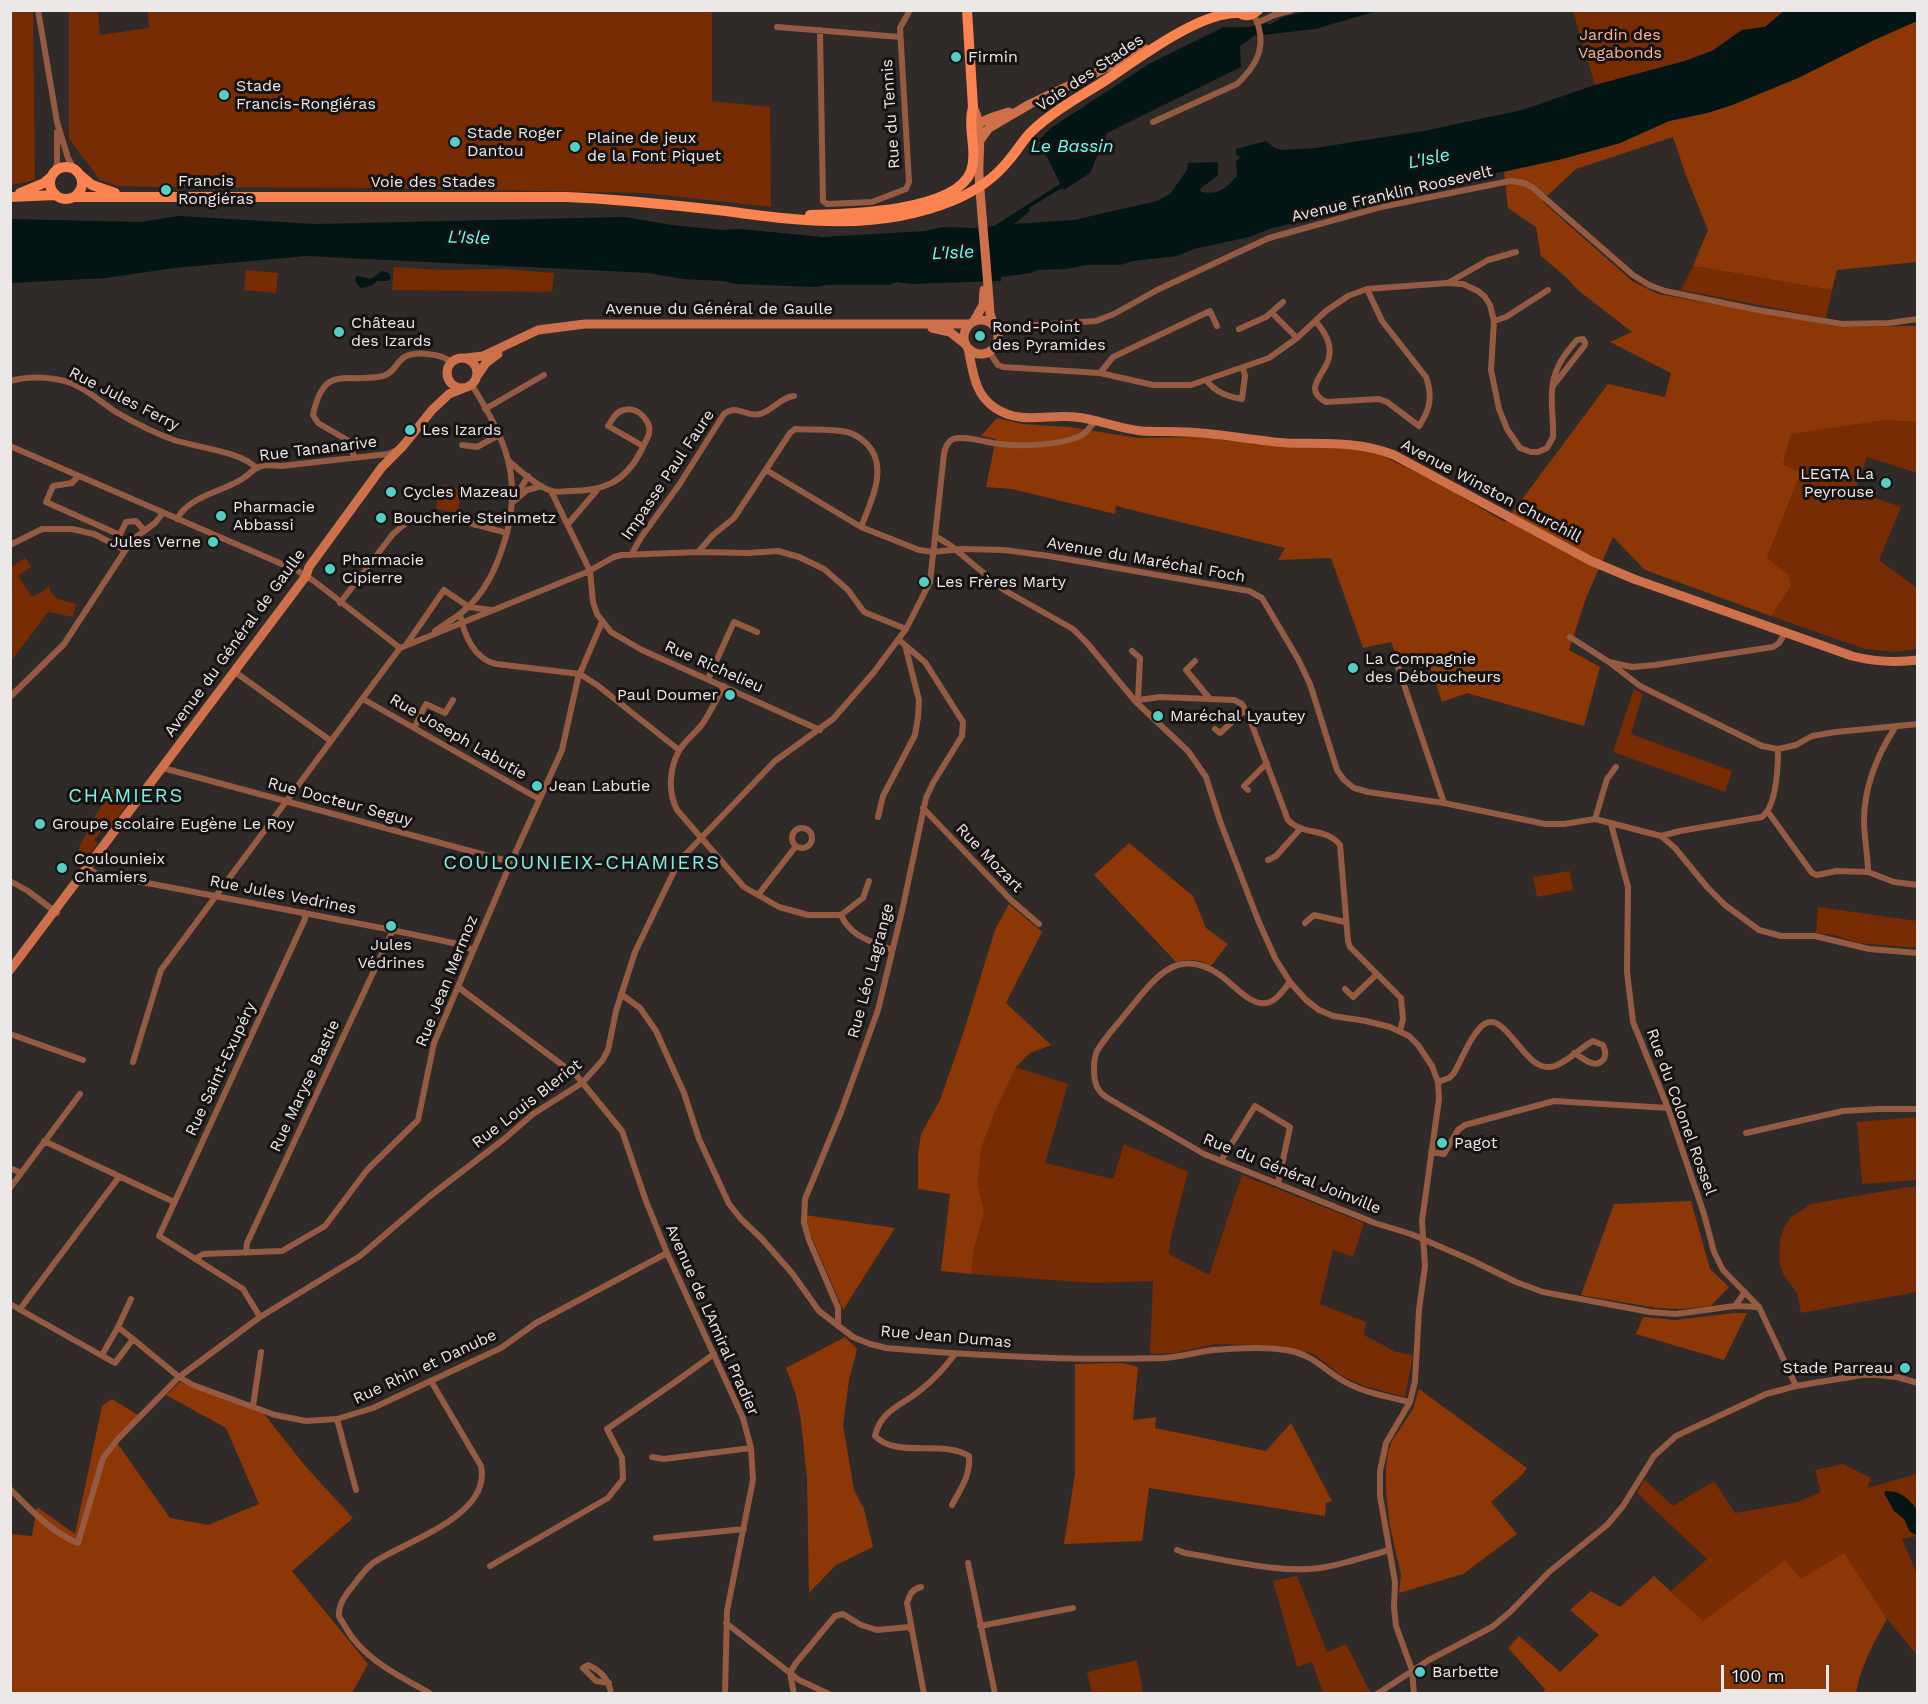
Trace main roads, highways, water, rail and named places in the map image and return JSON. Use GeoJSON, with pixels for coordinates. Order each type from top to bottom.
{"type":"FeatureCollection","features":[{"type":"Feature","properties":{"kind":"main road"},"geometry":{"type":"LineString","coordinates":[[967,10],[986,282],[991,317],[998,335],[996,345],[980,357],[975,375],[977,386]]}},
{"type":"Feature","properties":{"kind":"main road","name":"Voie des Stades"},"geometry":{"type":"LineString","coordinates":[[1209,19],[1219,10]]}},
{"type":"Feature","properties":{"kind":"main road","name":"Voie des Stades"},"geometry":{"type":"LineString","coordinates":[[74,197],[567,197],[630,201],[800,221],[854,222],[903,215],[954,200],[981,187],[1004,166],[1032,131],[1046,119],[1167,39],[1209,19],[1226,14],[1237,12],[1256,18]]}},
{"type":"Feature","properties":{"kind":"main road"},"geometry":{"type":"LineString","coordinates":[[976,139],[989,124],[1167,39]]}},
{"type":"Feature","properties":{"kind":"main road"},"geometry":{"type":"LineString","coordinates":[[976,115],[989,124]]}},
{"type":"Feature","properties":{"kind":"main road"},"geometry":{"type":"LineString","coordinates":[[976,115],[971,116],[976,139],[974,161],[977,175]]}},
{"type":"Feature","properties":{"kind":"main road","name":"Voie des Stades"},"geometry":{"type":"LineString","coordinates":[[726,212],[822,215],[899,208],[928,201],[951,192],[969,177],[974,161]]}},
{"type":"Feature","properties":{"kind":"main road"},"geometry":{"type":"LineString","coordinates":[[65,167],[77,172],[82,180],[81,190],[74,197],[67,199],[56,195],[10,196],[44,183],[65,167]]}},
{"type":"Feature","properties":{"kind":"main road","name":"Voie des Stades"},"geometry":{"type":"LineString","coordinates":[[77,172],[92,185],[101,189],[139,197]]}},
{"type":"Feature","properties":{"kind":"main road"},"geometry":{"type":"LineString","coordinates":[[52,175],[51,187],[56,195]]}},
{"type":"Feature","properties":{"kind":"main road"},"geometry":{"type":"LineString","coordinates":[[986,282],[982,305],[964,333],[966,346],[975,354],[987,353]]}},
{"type":"Feature","properties":{"kind":"main road"},"geometry":{"type":"LineString","coordinates":[[972,323],[985,320],[995,328]]}},
{"type":"Feature","properties":{"kind":"main road","name":"Avenue du Général de Gaulle"},"geometry":{"type":"LineString","coordinates":[[466,358],[483,356],[538,330],[585,324],[972,323]]}},
{"type":"Feature","properties":{"kind":"main road","name":"Avenue du Général de Gaulle"},"geometry":{"type":"LineString","coordinates":[[921,324],[950,332],[962,339],[966,346]]}},
{"type":"Feature","properties":{"kind":"main road","name":"Avenue du Général de Gaulle"},"geometry":{"type":"LineString","coordinates":[[477,376],[486,363],[519,338]]}},
{"type":"Feature","properties":{"kind":"main road","name":"Avenue Winston Churchill"},"geometry":{"type":"LineString","coordinates":[[966,346],[973,375],[982,396],[996,409],[1016,417],[1065,416],[1138,431],[1199,432],[1284,442],[1378,448],[1591,561],[1785,633],[1868,660],[1899,663],[1917,660]]}},
{"type":"Feature","properties":{"kind":"main road"},"geometry":{"type":"LineString","coordinates":[[432,410],[449,394],[468,386],[477,376],[474,363],[466,358],[458,358],[447,370],[448,378],[454,386],[468,386]]}},
{"type":"Feature","properties":{"kind":"main road"},"geometry":{"type":"LineString","coordinates":[[432,410],[448,378]]}},
{"type":"Feature","properties":{"kind":"main road","name":"Avenue du Général de Gaulle"},"geometry":{"type":"LineString","coordinates":[[10,970],[81,880],[432,410]]}},
{"type":"Feature","properties":{"kind":"main road","name":"Avenue du Général de Gaulle"},"geometry":{"type":"LineString","coordinates":[[10,976],[56,912]]}},
{"type":"Feature","properties":{"kind":"water"},"geometry":{"type":"Polygon","coordinates":[[[1307,11],[1377,11],[1315,29],[1254,36],[1240,46],[1241,67],[1107,133],[1090,173],[1064,190],[1062,188],[1029,208],[1030,211],[1014,224],[1074,220],[1157,201],[1170,194],[1187,170],[1188,163],[1218,162],[1218,175],[1200,189],[1201,192],[1217,192],[1225,188],[1237,176],[1236,161],[1241,157],[1236,155],[1236,149],[1266,141],[1275,148],[1283,150],[1315,148],[1424,131],[1522,110],[1595,85],[1685,61],[1712,51],[1742,30],[1765,27],[1784,11],[1917,11],[1917,21],[1798,78],[1732,105],[1669,121],[1620,143],[1562,159],[1361,202],[1355,207],[1272,228],[1249,237],[1194,249],[1177,256],[1133,261],[1120,265],[1086,265],[1066,269],[1037,270],[1001,277],[1001,281],[912,284],[897,282],[888,285],[816,287],[735,284],[648,273],[306,256],[174,268],[106,278],[11,283],[11,219],[141,222],[178,216],[316,224],[624,217],[672,225],[823,237],[925,231],[942,227],[994,226],[1060,184],[1039,140],[1051,128],[1149,64],[1224,27],[1248,27],[1267,23],[1269,25],[1283,17],[1307,11]]]}},
{"type":"Feature","properties":{"kind":"water"},"geometry":{"type":"Polygon","coordinates":[[[382,271],[389,273],[391,278],[388,281],[377,281],[361,288],[357,284],[355,279],[357,276],[371,279],[382,271]]]}},
{"type":"Feature","properties":{"kind":"water"},"geometry":{"type":"Polygon","coordinates":[[[1886,1491],[1903,1495],[1916,1508],[1917,1535],[1910,1532],[1904,1519],[1894,1511],[1884,1493],[1886,1491]]]}},
{"type":"Feature","properties":{"kind":"place","name":"Firmin"},"geometry":{"type":"Point","coordinates":[956,57]}},
{"type":"Feature","properties":{"kind":"place","name":"Stade Francis-Rongiéras"},"geometry":{"type":"Point","coordinates":[224,95]}},
{"type":"Feature","properties":{"kind":"place","name":"Stade Roger Dantou"},"geometry":{"type":"Point","coordinates":[455,142]}},
{"type":"Feature","properties":{"kind":"place","name":"Plaine de jeux de la Font Piquet"},"geometry":{"type":"Point","coordinates":[575,147]}},
{"type":"Feature","properties":{"kind":"place","name":"Francis Rongiéras"},"geometry":{"type":"Point","coordinates":[166,190]}},
{"type":"Feature","properties":{"kind":"place","name":"Château des Izards"},"geometry":{"type":"Point","coordinates":[339,332]}},
{"type":"Feature","properties":{"kind":"place","name":"Rond-Point des Pyramides"},"geometry":{"type":"Point","coordinates":[980,336]}},
{"type":"Feature","properties":{"kind":"place","name":"Les Izards"},"geometry":{"type":"Point","coordinates":[410,430]}},
{"type":"Feature","properties":{"kind":"place","name":"LEGTA La Peyrouse"},"geometry":{"type":"Point","coordinates":[1886,483]}},
{"type":"Feature","properties":{"kind":"place","name":"Cycles Mazeau"},"geometry":{"type":"Point","coordinates":[391,492]}},
{"type":"Feature","properties":{"kind":"place","name":"Pharmacie Abbassi"},"geometry":{"type":"Point","coordinates":[221,516]}},
{"type":"Feature","properties":{"kind":"place","name":"Boucherie Steinmetz"},"geometry":{"type":"Point","coordinates":[381,518]}},
{"type":"Feature","properties":{"kind":"place","name":"Jules Verne"},"geometry":{"type":"Point","coordinates":[213,542]}},
{"type":"Feature","properties":{"kind":"place","name":"Pharmacie Cipierre"},"geometry":{"type":"Point","coordinates":[330,569]}},
{"type":"Feature","properties":{"kind":"place","name":"Les Frères Marty"},"geometry":{"type":"Point","coordinates":[924,582]}},
{"type":"Feature","properties":{"kind":"place","name":"La Compagnie des Déboucheurs"},"geometry":{"type":"Point","coordinates":[1353,668]}},
{"type":"Feature","properties":{"kind":"place","name":"Paul Doumer"},"geometry":{"type":"Point","coordinates":[730,695]}},
{"type":"Feature","properties":{"kind":"place","name":"Maréchal Lyautey"},"geometry":{"type":"Point","coordinates":[1158,716]}},
{"type":"Feature","properties":{"kind":"place","name":"Jean Labutie"},"geometry":{"type":"Point","coordinates":[537,786]}},
{"type":"Feature","properties":{"kind":"place","name":"Groupe scolaire Eugène Le Roy"},"geometry":{"type":"Point","coordinates":[40,824]}},
{"type":"Feature","properties":{"kind":"place","name":"Coulounieix Chamiers"},"geometry":{"type":"Point","coordinates":[62,868]}},
{"type":"Feature","properties":{"kind":"place","name":"Jules Védrines"},"geometry":{"type":"Point","coordinates":[391,926]}},
{"type":"Feature","properties":{"kind":"place","name":"Pagot"},"geometry":{"type":"Point","coordinates":[1442,1143]}},
{"type":"Feature","properties":{"kind":"place","name":"Stade Parreau"},"geometry":{"type":"Point","coordinates":[1905,1368]}},
{"type":"Feature","properties":{"kind":"place","name":"Barbette"},"geometry":{"type":"Point","coordinates":[1420,1672]}},
{"type":"Feature","properties":{"kind":"district","name":"CHAMIERS"},"geometry":{"type":"Point","coordinates":[126,796]}},
{"type":"Feature","properties":{"kind":"district","name":"COULOUNIEIX-CHAMIERS"},"geometry":{"type":"Point","coordinates":[582,863]}},
{"type":"Feature","properties":{"kind":"park label","name":"Jardin des Vagabonds"},"geometry":{"type":"Point","coordinates":[1620,44]}},
{"type":"Feature","properties":{"kind":"water label","name":"Le Bassin"},"geometry":{"type":"Point","coordinates":[1072,147]}},
{"type":"Feature","properties":{"kind":"water label","name":"L'Isle"},"geometry":{"type":"Point","coordinates":[1429,159]}},
{"type":"Feature","properties":{"kind":"water label","name":"L'Isle"},"geometry":{"type":"Point","coordinates":[469,238]}},
{"type":"Feature","properties":{"kind":"water label","name":"L'Isle"},"geometry":{"type":"Point","coordinates":[953,253]}}]}
